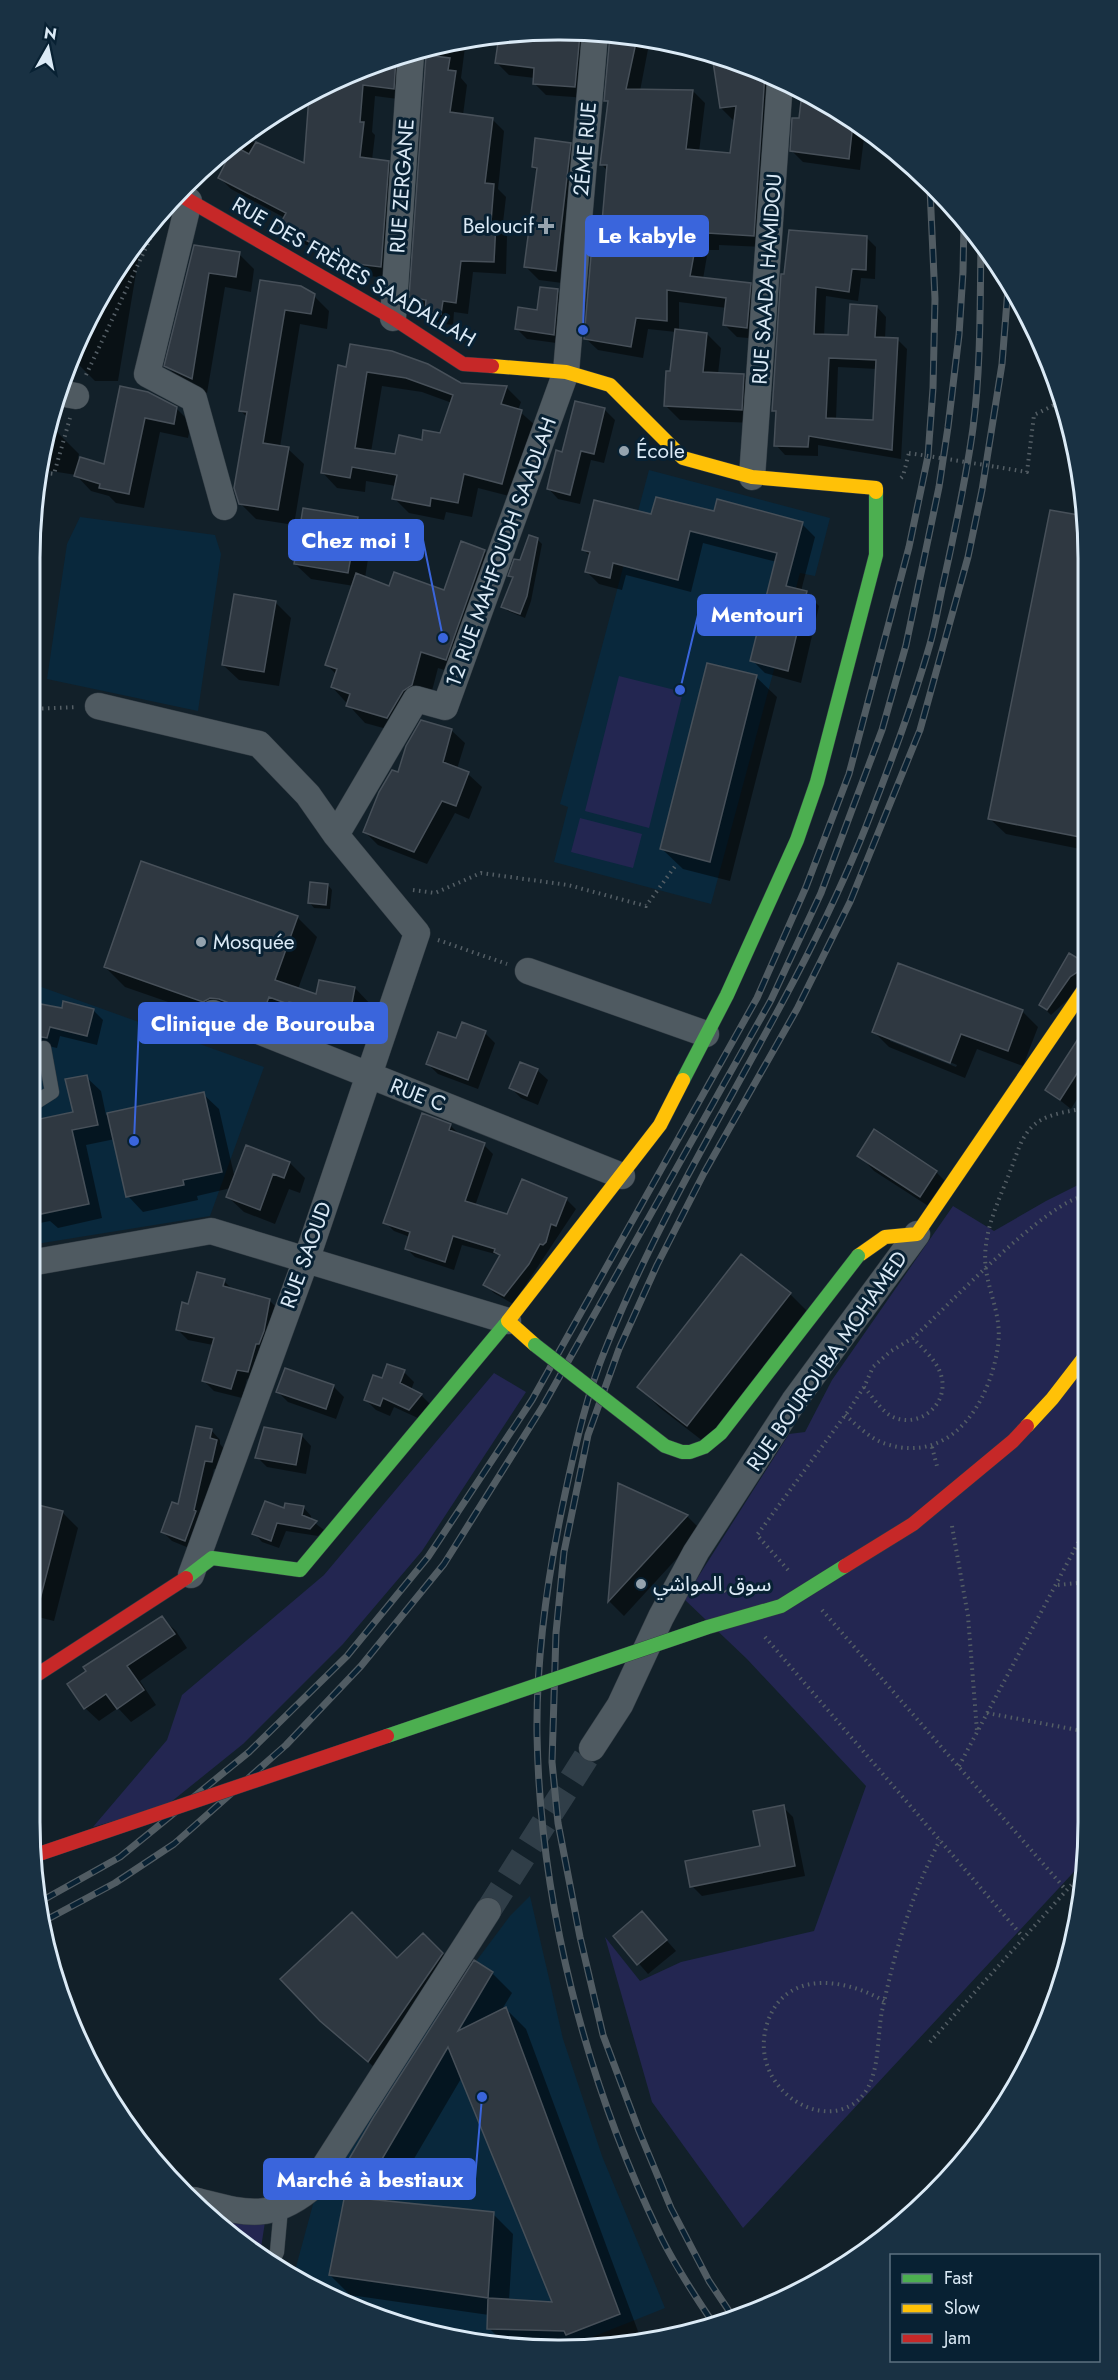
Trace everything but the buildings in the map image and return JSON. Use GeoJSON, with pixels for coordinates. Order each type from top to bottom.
{"type":"FeatureCollection","features":[{"type":"Feature","properties":{"kind":"street","name":"2ÉME RUE"},"geometry":{"type":"LineString","coordinates":[[566,372],[594,42]]}},
{"type":"Feature","properties":{"kind":"street","name":"RUE ZERGANE"},"geometry":{"type":"LineString","coordinates":[[393,318],[410,62]]}},
{"type":"Feature","properties":{"kind":"street","name":"RUE SAADA HAMIDOU"},"geometry":{"type":"LineString","coordinates":[[752,477],[779,90]]}},
{"type":"Feature","properties":{"kind":"street","name":"RUE DES FRÈRES SAADALLAH"},"geometry":{"type":"LineString","coordinates":[[186,199],[393,318],[463,364],[566,372],[610,385],[683,458],[752,477],[876,489],[876,555],[817,782],[797,840],[727,995],[706,1034]]}},
{"type":"Feature","properties":{"kind":"street"},"geometry":{"type":"LineString","coordinates":[[182,203],[147,374],[194,399],[224,507]]}},
{"type":"Feature","properties":{"kind":"street","name":"12 RUE MAHFOUDH SAADLAH"},"geometry":{"type":"LineString","coordinates":[[336,835],[416,699],[445,707],[566,372]]}},
{"type":"Feature","properties":{"kind":"street"},"geometry":{"type":"LineString","coordinates":[[98,706],[259,744],[308,795],[336,835],[417,933]]}},
{"type":"Feature","properties":{"kind":"street","name":"RUE SAOUD"},"geometry":{"type":"LineString","coordinates":[[191,1575],[305,1258],[417,933]]}},
{"type":"Feature","properties":{"kind":"street"},"geometry":{"type":"LineString","coordinates":[[40,1673],[191,1575],[212,1558],[300,1570],[508,1321],[660,1125],[706,1034],[528,971]]}},
{"type":"Feature","properties":{"kind":"street","name":"RUE BOUROUBA MOHAMED"},"geometry":{"type":"LineString","coordinates":[[592,1748],[620,1706],[661,1617],[696,1552],[795,1401],[917,1234],[1078,998]]}},
{"type":"Feature","properties":{"kind":"street","name":"RUE C"},"geometry":{"type":"LineString","coordinates":[[213,1013],[622,1176]]}},
{"type":"Feature","properties":{"kind":"street"},"geometry":{"type":"LineString","coordinates":[[40,1261],[211,1231],[305,1258],[508,1321],[655,1440],[673,1451],[688,1453],[706,1448],[721,1434],[858,1256],[881,1237],[898,1233],[917,1234]]}},
{"type":"Feature","properties":{"kind":"street"},"geometry":{"type":"LineString","coordinates":[[42,1853],[708,1627],[781,1606],[913,1524],[1012,1441],[1052,1398],[1078,1364]]}},
{"type":"Feature","properties":{"kind":"street"},"geometry":{"type":"LineString","coordinates":[[209,2204],[244,2212],[263,2212],[280,2208],[297,2200],[310,2188],[321,2175],[488,1911]]}},
{"type":"Feature","properties":{"kind":"lane"},"geometry":{"type":"LineString","coordinates":[[40,1100],[52,1092],[44,1048]]}},
{"type":"Feature","properties":{"kind":"lane"},"geometry":{"type":"LineString","coordinates":[[275,2255],[280,2208]]}},
{"type":"Feature","properties":{"kind":"path"},"geometry":{"type":"LineString","coordinates":[[48,473],[54,474],[68,394],[142,251]]}},
{"type":"Feature","properties":{"kind":"path"},"geometry":{"type":"LineString","coordinates":[[903,476],[909,453],[1027,472],[1034,415],[1054,405]]}},
{"type":"Feature","properties":{"kind":"path"},"geometry":{"type":"LineString","coordinates":[[40,709],[98,706]]}},
{"type":"Feature","properties":{"kind":"path"},"geometry":{"type":"LineString","coordinates":[[379,887],[435,893],[481,873],[568,885],[646,906],[676,865]]}},
{"type":"Feature","properties":{"kind":"path"},"geometry":{"type":"LineString","coordinates":[[417,933],[528,971]]}},
{"type":"Feature","properties":{"kind":"path"},"geometry":{"type":"LineString","coordinates":[[845,1415],[874,1438],[885,1443],[918,1449],[932,1447],[952,1435],[969,1418],[985,1394],[995,1366],[999,1321],[986,1269],[986,1243],[994,1210],[1026,1135],[1040,1121],[1049,1116],[1078,1110]]}},
{"type":"Feature","properties":{"kind":"path"},"geometry":{"type":"LineString","coordinates":[[864,1387],[881,1407],[895,1418],[913,1420],[922,1417],[936,1407],[943,1390],[941,1373],[913,1338]]}},
{"type":"Feature","properties":{"kind":"path"},"geometry":{"type":"LineString","coordinates":[[932,1447],[941,1481]]}},
{"type":"Feature","properties":{"kind":"path"},"geometry":{"type":"LineString","coordinates":[[950,1515],[968,1616],[977,1731]]}},
{"type":"Feature","properties":{"kind":"path"},"geometry":{"type":"LineString","coordinates":[[959,1766],[1078,1544]]}},
{"type":"Feature","properties":{"kind":"path"},"geometry":{"type":"LineString","coordinates":[[1057,1585],[1078,1583]]}},
{"type":"Feature","properties":{"kind":"path"},"geometry":{"type":"LineString","coordinates":[[721,1586],[729,1595]]}},
{"type":"Feature","properties":{"kind":"path"},"geometry":{"type":"LineString","coordinates":[[760,1631],[1023,1937]]}},
{"type":"Feature","properties":{"kind":"path"},"geometry":{"type":"LineString","coordinates":[[987,1713],[1078,1730]]}},
{"type":"Feature","properties":{"kind":"path"},"geometry":{"type":"LineString","coordinates":[[884,2001],[858,1988],[828,1983],[798,1986],[786,1994],[776,2006],[764,2033],[765,2063],[778,2088],[801,2105],[815,2109],[843,2108],[855,2102],[865,2092],[872,2080],[884,2001],[907,1913],[940,1840]]}},
{"type":"Feature","properties":{"kind":"path"},"geometry":{"type":"LineString","coordinates":[[930,2042],[1074,1882]]}},
{"type":"Feature","properties":{"kind":"shaded area"},"geometry":{"type":"Polygon","coordinates":[[[649,470],[830,518],[815,576],[800,573],[711,904],[554,862],[568,807],[560,804],[649,470]]]}},
{"type":"Feature","properties":{"kind":"shaded area"},"geometry":{"type":"Polygon","coordinates":[[[80,517],[215,535],[221,554],[198,711],[47,679],[67,544],[80,517]]]}},
{"type":"Feature","properties":{"kind":"shaded area"},"geometry":{"type":"Polygon","coordinates":[[[619,676],[683,692],[649,828],[585,811],[619,676]]]}},
{"type":"Feature","properties":{"kind":"shaded area"},"geometry":{"type":"Polygon","coordinates":[[[580,818],[642,834],[633,868],[571,852],[580,818]]]}},
{"type":"Feature","properties":{"kind":"shaded area"},"geometry":{"type":"Polygon","coordinates":[[[40,987],[264,1067],[210,1216],[40,1243],[40,987]]]}},
{"type":"Feature","properties":{"kind":"shaded area"},"geometry":{"type":"Polygon","coordinates":[[[1078,1185],[1078,1821],[1075,1871],[743,2228],[652,2102],[605,1937],[640,1981],[681,1962],[814,1931],[866,1786],[747,1659],[684,1599],[789,1434],[805,1432],[832,1380],[953,1206],[994,1231],[1078,1185]]]}},
{"type":"Feature","properties":{"kind":"shaded area"},"geometry":{"type":"Polygon","coordinates":[[[494,1373],[526,1392],[422,1551],[343,1644],[243,1744],[166,1806],[93,1827],[167,1740],[182,1695],[324,1575],[494,1373]]]}},
{"type":"Feature","properties":{"kind":"shaded area"},"geometry":{"type":"Polygon","coordinates":[[[530,1896],[563,2039],[602,2156],[665,2308],[589,2338],[559,2340],[525,2338],[458,2330],[392,2312],[330,2286],[296,2267],[315,2197],[453,1992],[510,1916],[530,1896]]]}},
{"type":"Feature","properties":{"kind":"shaded area"},"geometry":{"type":"Polygon","coordinates":[[[219,2213],[265,2222],[261,2245],[219,2213]]]}},
{"type":"Feature","properties":{"kind":"tunnel"},"geometry":{"type":"LineString","coordinates":[[488,1911],[592,1748]]}},
{"type":"Feature","properties":{"kind":"railway"},"geometry":{"type":"LineString","coordinates":[[46,1898],[120,1857],[249,1752],[347,1656],[428,1557],[532,1400],[757,998],[806,887],[849,774],[909,547],[928,456],[933,388],[935,299],[930,197]]}},
{"type":"Feature","properties":{"kind":"railway"},"geometry":{"type":"LineString","coordinates":[[49,1918],[115,1883],[174,1844],[286,1745],[361,1666],[444,1564],[543,1406],[771,1000],[821,893],[882,730],[906,645],[939,487],[948,427],[959,335],[964,235]]}},
{"type":"Feature","properties":{"kind":"railway"},"geometry":{"type":"LineString","coordinates":[[709,2317],[665,2246],[634,2177],[589,2054],[572,1991],[547,1862],[540,1798],[537,1704],[544,1613],[553,1553],[573,1456],[588,1400],[607,1345],[670,1210],[811,947],[843,880],[880,791],[917,686],[934,628],[973,428],[979,358],[981,258]]}},
{"type":"Feature","properties":{"kind":"railway"},"geometry":{"type":"LineString","coordinates":[[729,2311],[709,2281],[671,2208],[639,2131],[603,2035],[580,1937],[558,1823],[552,1762],[556,1633],[564,1552],[588,1435],[619,1349],[657,1265],[704,1173],[797,1009],[850,902],[920,730],[968,557],[982,490],[1002,364],[1007,299]]}},
{"type":"Feature","properties":{"kind":"traffic: fast"},"geometry":{"type":"LineString","coordinates":[[683,1080],[727,995],[797,840],[817,782],[876,555],[876,492]]}},
{"type":"Feature","properties":{"kind":"traffic: fast"},"geometry":{"type":"LineString","coordinates":[[535,1345],[665,1446],[682,1452],[690,1452],[704,1447],[721,1433],[858,1256]]}},
{"type":"Feature","properties":{"kind":"traffic: fast"},"geometry":{"type":"LineString","coordinates":[[186,1578],[212,1558],[300,1570],[508,1321]]}},
{"type":"Feature","properties":{"kind":"traffic: fast"},"geometry":{"type":"LineString","coordinates":[[387,1736],[708,1627],[781,1606],[845,1566]]}},
{"type":"Feature","properties":{"kind":"traffic: slow"},"geometry":{"type":"LineString","coordinates":[[492,366],[566,372],[610,385],[683,458],[752,477],[876,488],[876,492]]}},
{"type":"Feature","properties":{"kind":"traffic: slow"},"geometry":{"type":"LineString","coordinates":[[858,1256],[885,1237],[917,1234],[1078,998]]}},
{"type":"Feature","properties":{"kind":"traffic: slow"},"geometry":{"type":"LineString","coordinates":[[535,1345],[508,1321],[660,1125],[683,1080]]}},
{"type":"Feature","properties":{"kind":"traffic: slow"},"geometry":{"type":"LineString","coordinates":[[1027,1426],[1078,1365]]}},
{"type":"Feature","properties":{"kind":"traffic: jam"},"geometry":{"type":"LineString","coordinates":[[186,199],[393,318],[463,364],[492,366]]}},
{"type":"Feature","properties":{"kind":"traffic: jam"},"geometry":{"type":"LineString","coordinates":[[845,1566],[913,1524],[1013,1441],[1027,1426]]}},
{"type":"Feature","properties":{"kind":"traffic: jam"},"geometry":{"type":"LineString","coordinates":[[40,1673],[186,1578]]}},
{"type":"Feature","properties":{"kind":"traffic: jam"},"geometry":{"type":"LineString","coordinates":[[42,1853],[387,1736]]}},
{"type":"Feature","properties":{"kind":"place","name":"Beloucif"},"geometry":{"type":"Point","coordinates":[546,226]}},
{"type":"Feature","properties":{"kind":"place","name":"Le kabyle"},"geometry":{"type":"Point","coordinates":[583,330]}},
{"type":"Feature","properties":{"kind":"place","name":"École"},"geometry":{"type":"Point","coordinates":[624,451]}},
{"type":"Feature","properties":{"kind":"place","name":"Chez moi !"},"geometry":{"type":"Point","coordinates":[443,638]}},
{"type":"Feature","properties":{"kind":"place","name":"Mentouri"},"geometry":{"type":"Point","coordinates":[680,690]}},
{"type":"Feature","properties":{"kind":"place","name":"Mosquée"},"geometry":{"type":"Point","coordinates":[201,942]}},
{"type":"Feature","properties":{"kind":"place","name":"Clinique de Bourouba"},"geometry":{"type":"Point","coordinates":[134,1141]}},
{"type":"Feature","properties":{"kind":"place","name":"سوق المواشي"},"geometry":{"type":"Point","coordinates":[641,1584]}},
{"type":"Feature","properties":{"kind":"place","name":"Marché à bestiaux"},"geometry":{"type":"Point","coordinates":[482,2097]}}]}
